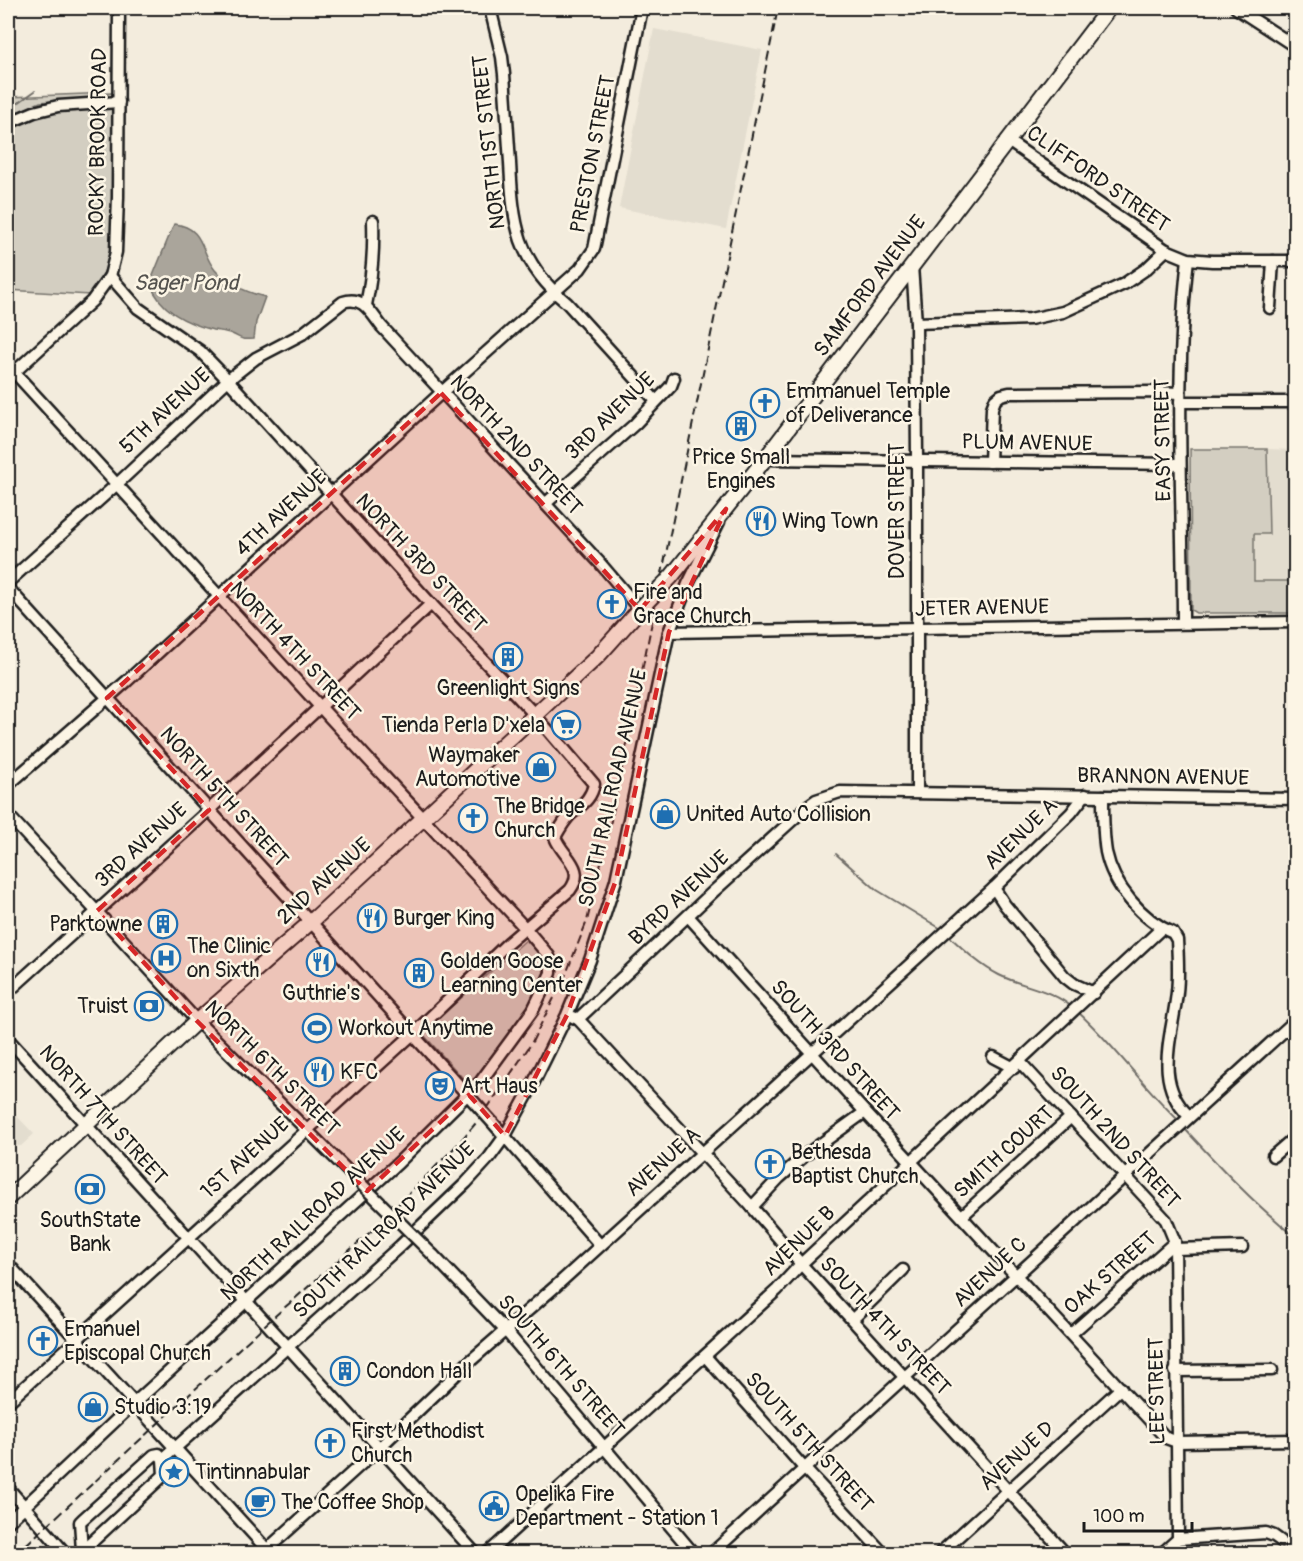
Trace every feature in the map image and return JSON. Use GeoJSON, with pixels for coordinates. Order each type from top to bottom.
{"type":"FeatureCollection","features":[{"type":"Feature","properties":{"kind":"main road","name":"SAMFORD AVENUE"},"geometry":{"type":"LineString","coordinates":[[661,587],[765,459],[1109,8]]}},
{"type":"Feature","properties":{"kind":"main road","name":"2ND AVENUE"},"geometry":{"type":"LineString","coordinates":[[8,1198],[197,1021],[312,921],[535,715],[598,656],[661,587]]}},
{"type":"Feature","properties":{"kind":"street","name":"ROCKY BROOK ROAD"},"geometry":{"type":"LineString","coordinates":[[110,276],[116,252],[119,8]]}},
{"type":"Feature","properties":{"kind":"street","name":"NORTH 1ST STREET"},"geometry":{"type":"LineString","coordinates":[[490,8],[503,66],[514,218],[524,251],[537,273],[553,292],[567,303],[656,401]]}},
{"type":"Feature","properties":{"kind":"street","name":"PRESTON STREET"},"geometry":{"type":"LineString","coordinates":[[553,292],[580,269],[594,249],[642,8]]}},
{"type":"Feature","properties":{"kind":"street"},"geometry":{"type":"LineString","coordinates":[[1236,8],[1252,12],[1296,47]]}},
{"type":"Feature","properties":{"kind":"street"},"geometry":{"type":"LineString","coordinates":[[8,123],[34,112],[58,106],[119,102]]}},
{"type":"Feature","properties":{"kind":"street","name":"CLIFFORD STREET"},"geometry":{"type":"LineString","coordinates":[[1008,141],[1166,250],[1188,259]]}},
{"type":"Feature","properties":{"kind":"street"},"geometry":{"type":"LineString","coordinates":[[366,305],[372,280],[373,221]]}},
{"type":"Feature","properties":{"kind":"street"},"geometry":{"type":"LineString","coordinates":[[916,323],[1030,319],[1063,312],[1124,284],[1146,269],[1166,250]]}},
{"type":"Feature","properties":{"kind":"street"},"geometry":{"type":"LineString","coordinates":[[1188,259],[1296,261]]}},
{"type":"Feature","properties":{"kind":"street","name":"EASY STREET"},"geometry":{"type":"LineString","coordinates":[[1183,622],[1180,398],[1188,259]]}},
{"type":"Feature","properties":{"kind":"street"},"geometry":{"type":"LineString","coordinates":[[1270,309],[1273,261]]}},
{"type":"Feature","properties":{"kind":"street","name":"DOVER STREET"},"geometry":{"type":"LineString","coordinates":[[912,266],[916,323],[917,792]]}},
{"type":"Feature","properties":{"kind":"street"},"geometry":{"type":"LineString","coordinates":[[11,375],[92,301],[110,276]]}},
{"type":"Feature","properties":{"kind":"street","name":"NORTH 3RD STREET"},"geometry":{"type":"LineString","coordinates":[[110,276],[138,308],[200,351],[228,380],[535,715],[594,784],[592,794],[567,818],[555,837],[558,846],[575,866]]}},
{"type":"Feature","properties":{"kind":"street","name":"4TH AVENUE"},"geometry":{"type":"LineString","coordinates":[[8,785],[219,597],[553,292]]}},
{"type":"Feature","properties":{"kind":"street","name":"5TH AVENUE"},"geometry":{"type":"LineString","coordinates":[[8,582],[228,380],[256,358],[302,334],[343,302],[351,299],[366,305]]}},
{"type":"Feature","properties":{"kind":"street","name":"NORTH 2ND STREET"},"geometry":{"type":"LineString","coordinates":[[366,305],[382,327],[441,393],[600,562],[641,609]]}},
{"type":"Feature","properties":{"kind":"street","name":"NORTH 4TH STREET"},"geometry":{"type":"LineString","coordinates":[[11,375],[116,485],[526,928],[549,956]]}},
{"type":"Feature","properties":{"kind":"street","name":"3RD AVENUE"},"geometry":{"type":"LineString","coordinates":[[545,504],[635,424],[671,387],[674,378]]}},
{"type":"Feature","properties":{"kind":"street"},"geometry":{"type":"LineString","coordinates":[[990,462],[992,408],[995,400],[1001,395],[1047,392],[1296,402]]}},
{"type":"Feature","properties":{"kind":"street","name":"PLUM AVENUE"},"geometry":{"type":"LineString","coordinates":[[765,459],[1180,464]]}},
{"type":"Feature","properties":{"kind":"street","name":"SOUTH RAILROAD AVENUE"},"geometry":{"type":"LineString","coordinates":[[163,1459],[400,1246],[466,1183],[505,1136],[572,1017],[616,880],[669,632],[688,584],[726,509]]}},
{"type":"Feature","properties":{"kind":"street","name":"NORTH 5TH STREET"},"geometry":{"type":"LineString","coordinates":[[8,588],[505,1136]]}},
{"type":"Feature","properties":{"kind":"street","name":"3RD AVENUE"},"geometry":{"type":"LineString","coordinates":[[8,992],[431,604]]}},
{"type":"Feature","properties":{"kind":"street","name":"JETER AVENUE"},"geometry":{"type":"LineString","coordinates":[[669,632],[1055,627],[1183,622],[1296,622]]}},
{"type":"Feature","properties":{"kind":"street","name":"BRANNON AVENUE"},"geometry":{"type":"LineString","coordinates":[[816,800],[840,792],[1296,799]]}},
{"type":"Feature","properties":{"kind":"street","name":"AVENUE A"},"geometry":{"type":"LineString","coordinates":[[266,1552],[468,1363],[994,888],[1071,813],[1085,795]]}},
{"type":"Feature","properties":{"kind":"street"},"geometry":{"type":"LineString","coordinates":[[1103,795],[1106,852],[1111,869],[1129,897],[1145,916],[1173,933],[1177,940],[1177,992],[1168,1050],[1168,1076],[1175,1100],[1189,1116]]}},
{"type":"Feature","properties":{"kind":"street","name":"BYRD AVENUE"},"geometry":{"type":"LineString","coordinates":[[572,1017],[816,800]]}},
{"type":"Feature","properties":{"kind":"street","name":"NORTH 6TH STREET"},"geometry":{"type":"LineString","coordinates":[[8,815],[197,1021],[390,1213]]}},
{"type":"Feature","properties":{"kind":"street","name":"1ST AVENUE"},"geometry":{"type":"LineString","coordinates":[[8,1402],[570,890],[577,874],[575,866]]}},
{"type":"Feature","properties":{"kind":"street"},"geometry":{"type":"LineString","coordinates":[[994,888],[1005,905],[1059,970],[1074,984],[1085,1001]]}},
{"type":"Feature","properties":{"kind":"street","name":"SOUTH 3RD STREET"},"geometry":{"type":"LineString","coordinates":[[688,916],[865,1112],[1166,1438],[1177,1442]]}},
{"type":"Feature","properties":{"kind":"street","name":"AVENUE B"},"geometry":{"type":"LineString","coordinates":[[487,1554],[777,1290],[801,1264],[1162,928]]}},
{"type":"Feature","properties":{"kind":"street","name":"NORTH RAILROAD AVENUE"},"geometry":{"type":"LineString","coordinates":[[8,1522],[135,1402],[471,1097],[533,1010],[551,973],[552,964],[549,956]]}},
{"type":"Feature","properties":{"kind":"street"},"geometry":{"type":"LineString","coordinates":[[1074,984],[1094,993]]}},
{"type":"Feature","properties":{"kind":"street","name":"SOUTH 4TH STREET"},"geometry":{"type":"LineString","coordinates":[[572,1017],[752,1207],[1065,1554]]}},
{"type":"Feature","properties":{"kind":"street","name":"AVENUE C"},"geometry":{"type":"LineString","coordinates":[[711,1554],[1296,1020]]}},
{"type":"Feature","properties":{"kind":"street","name":"NORTH 7TH STREET"},"geometry":{"type":"LineString","coordinates":[[8,1039],[476,1554]]}},
{"type":"Feature","properties":{"kind":"street","name":"SOUTH 2ND STREET"},"geometry":{"type":"LineString","coordinates":[[993,1057],[1017,1065],[1071,1117],[1166,1220],[1175,1246]]}},
{"type":"Feature","properties":{"kind":"street"},"geometry":{"type":"LineString","coordinates":[[752,1207],[778,1178],[804,1156],[865,1112]]}},
{"type":"Feature","properties":{"kind":"street","name":"SMITH COURT"},"geometry":{"type":"LineString","coordinates":[[963,1216],[1071,1117]]}},
{"type":"Feature","properties":{"kind":"street"},"geometry":{"type":"LineString","coordinates":[[505,1136],[600,1245]]}},
{"type":"Feature","properties":{"kind":"street"},"geometry":{"type":"LineString","coordinates":[[1273,1156],[1296,1136]]}},
{"type":"Feature","properties":{"kind":"street","name":"SOUTH 6TH STREET"},"geometry":{"type":"LineString","coordinates":[[390,1213],[506,1330],[694,1554]]}},
{"type":"Feature","properties":{"kind":"street"},"geometry":{"type":"LineString","coordinates":[[1175,1246],[1242,1247]]}},
{"type":"Feature","properties":{"kind":"street","name":"OAK STREET"},"geometry":{"type":"LineString","coordinates":[[1071,1333],[1175,1246]]}},
{"type":"Feature","properties":{"kind":"street","name":"LEE STREET"},"geometry":{"type":"LineString","coordinates":[[1175,1246],[1178,1539]]}},
{"type":"Feature","properties":{"kind":"street"},"geometry":{"type":"LineString","coordinates":[[8,1264],[135,1402],[266,1552]]}},
{"type":"Feature","properties":{"kind":"street"},"geometry":{"type":"LineString","coordinates":[[853,1319],[903,1270]]}},
{"type":"Feature","properties":{"kind":"street","name":"SOUTH 5TH STREET"},"geometry":{"type":"LineString","coordinates":[[705,1356],[884,1554]]}},
{"type":"Feature","properties":{"kind":"street"},"geometry":{"type":"LineString","coordinates":[[1175,1371],[1272,1370]]}},
{"type":"Feature","properties":{"kind":"street","name":"AVENUE D"},"geometry":{"type":"LineString","coordinates":[[939,1554],[1121,1388]]}},
{"type":"Feature","properties":{"kind":"street"},"geometry":{"type":"LineString","coordinates":[[1177,1442],[1296,1440]]}},
{"type":"Feature","properties":{"kind":"street","name":"SOUTH RAILROAD AVENUE"},"geometry":{"type":"LineString","coordinates":[[159,1454],[163,1459],[164,1475],[81,1552],[80,1522],[154,1455],[159,1454]]}},
{"type":"Feature","properties":{"kind":"street"},"geometry":{"type":"LineString","coordinates":[[8,1488],[66,1554]]}},
{"type":"Feature","properties":{"kind":"street"},"geometry":{"type":"LineString","coordinates":[[1161,1554],[1178,1539],[1266,1533],[1281,1541]]}},
{"type":"Feature","properties":{"kind":"highlighted area"},"geometry":{"type":"Polygon","coordinates":[[[441,393],[640,610],[726,509],[669,632],[616,880],[567,1015],[505,1136],[469,1095],[367,1191],[197,1021],[97,911],[209,810],[107,698],[441,393]]]}},
{"type":"Feature","properties":{"kind":"shaded area"},"geometry":{"type":"Polygon","coordinates":[[[654,29],[762,50],[726,229],[619,208],[654,29]]]}},
{"type":"Feature","properties":{"kind":"shaded area"},"geometry":{"type":"Polygon","coordinates":[[[112,93],[88,98],[40,102],[8,117],[8,97],[112,93]]]}},
{"type":"Feature","properties":{"kind":"shaded area"},"geometry":{"type":"Polygon","coordinates":[[[114,107],[113,234],[111,256],[103,274],[90,295],[8,290],[8,127],[46,112],[114,107]]]}},
{"type":"Feature","properties":{"kind":"shaded area"},"geometry":{"type":"Polygon","coordinates":[[[1190,449],[1267,449],[1269,534],[1254,534],[1254,581],[1295,581],[1295,613],[1196,613],[1191,610],[1190,449]]]}},
{"type":"Feature","properties":{"kind":"shaded area"},"geometry":{"type":"Polygon","coordinates":[[[1267,449],[1295,450],[1295,581],[1254,582],[1254,534],[1269,534],[1267,449]]]}},
{"type":"Feature","properties":{"kind":"shaded area"},"geometry":{"type":"Polygon","coordinates":[[[526,940],[541,955],[544,973],[534,1002],[470,1086],[422,1033],[526,940]]]}},
{"type":"Feature","properties":{"kind":"shaded area"},"geometry":{"type":"Polygon","coordinates":[[[14,1113],[34,1134],[21,1146],[16,1146],[8,1137],[8,1118],[14,1113]]]}},
{"type":"Feature","properties":{"kind":"water","name":"Sager Pond"},"geometry":{"type":"Polygon","coordinates":[[[174,224],[184,226],[197,235],[210,263],[226,280],[244,290],[265,297],[256,322],[254,339],[242,339],[227,332],[193,324],[167,308],[154,293],[150,283],[174,224]]]}},
{"type":"Feature","properties":{"kind":"waterway"},"geometry":{"type":"LineString","coordinates":[[8,110],[35,91]]}},
{"type":"Feature","properties":{"kind":"waterway"},"geometry":{"type":"LineString","coordinates":[[836,854],[877,890],[943,930]]}},
{"type":"Feature","properties":{"kind":"waterway"},"geometry":{"type":"LineString","coordinates":[[947,934],[992,971],[1056,997],[1073,1008]]}},
{"type":"Feature","properties":{"kind":"waterway"},"geometry":{"type":"LineString","coordinates":[[1077,1011],[1179,1121]]}},
{"type":"Feature","properties":{"kind":"waterway"},"geometry":{"type":"LineString","coordinates":[[1184,1128],[1224,1171],[1296,1237]]}},
{"type":"Feature","properties":{"kind":"railway"},"geometry":{"type":"LineString","coordinates":[[16,1554],[266,1324],[376,1227],[457,1145],[482,1116],[531,1044],[566,974],[587,921],[613,812],[778,8]]}},
{"type":"Feature","properties":{"kind":"place","name":"Emmanuel Temple of Deliverance"},"geometry":{"type":"Point","coordinates":[765,403]}},
{"type":"Feature","properties":{"kind":"place","name":"Price Small Engines"},"geometry":{"type":"Point","coordinates":[741,426]}},
{"type":"Feature","properties":{"kind":"place","name":"Wing Town"},"geometry":{"type":"Point","coordinates":[761,521]}},
{"type":"Feature","properties":{"kind":"place","name":"Fire and Grace Church"},"geometry":{"type":"Point","coordinates":[612,604]}},
{"type":"Feature","properties":{"kind":"place","name":"Greenlight Signs"},"geometry":{"type":"Point","coordinates":[508,657]}},
{"type":"Feature","properties":{"kind":"place","name":"Tienda Perla D'xela"},"geometry":{"type":"Point","coordinates":[566,725]}},
{"type":"Feature","properties":{"kind":"place","name":"Waymaker Automotive"},"geometry":{"type":"Point","coordinates":[541,767]}},
{"type":"Feature","properties":{"kind":"place","name":"United Auto Collision"},"geometry":{"type":"Point","coordinates":[665,814]}},
{"type":"Feature","properties":{"kind":"place","name":"The Bridge Church"},"geometry":{"type":"Point","coordinates":[473,818]}},
{"type":"Feature","properties":{"kind":"place","name":"Burger King"},"geometry":{"type":"Point","coordinates":[372,918]}},
{"type":"Feature","properties":{"kind":"place","name":"Parktowne"},"geometry":{"type":"Point","coordinates":[163,924]}},
{"type":"Feature","properties":{"kind":"place","name":"The Clinic on Sixth"},"geometry":{"type":"Point","coordinates":[166,958]}},
{"type":"Feature","properties":{"kind":"place","name":"Guthrie's"},"geometry":{"type":"Point","coordinates":[321,962]}},
{"type":"Feature","properties":{"kind":"place","name":"Golden Goose Learning Center"},"geometry":{"type":"Point","coordinates":[419,973]}},
{"type":"Feature","properties":{"kind":"place","name":"Truist"},"geometry":{"type":"Point","coordinates":[149,1006]}},
{"type":"Feature","properties":{"kind":"place","name":"Workout Anytime"},"geometry":{"type":"Point","coordinates":[317,1028]}},
{"type":"Feature","properties":{"kind":"place","name":"KFC"},"geometry":{"type":"Point","coordinates":[319,1072]}},
{"type":"Feature","properties":{"kind":"place","name":"Art Haus"},"geometry":{"type":"Point","coordinates":[440,1086]}},
{"type":"Feature","properties":{"kind":"place","name":"Bethesda Baptist Church"},"geometry":{"type":"Point","coordinates":[770,1164]}},
{"type":"Feature","properties":{"kind":"place","name":"SouthState Bank"},"geometry":{"type":"Point","coordinates":[90,1189]}},
{"type":"Feature","properties":{"kind":"place","name":"Emanuel Episcopal Church"},"geometry":{"type":"Point","coordinates":[43,1341]}},
{"type":"Feature","properties":{"kind":"place","name":"Condon Hall"},"geometry":{"type":"Point","coordinates":[345,1371]}},
{"type":"Feature","properties":{"kind":"place","name":"Studio 3:19"},"geometry":{"type":"Point","coordinates":[93,1407]}},
{"type":"Feature","properties":{"kind":"place","name":"First Methodist Church"},"geometry":{"type":"Point","coordinates":[330,1443]}},
{"type":"Feature","properties":{"kind":"place","name":"Tintinnabular"},"geometry":{"type":"Point","coordinates":[174,1472]}},
{"type":"Feature","properties":{"kind":"place","name":"The Coffee Shop"},"geometry":{"type":"Point","coordinates":[260,1502]}},
{"type":"Feature","properties":{"kind":"place","name":"Opelika Fire Department - Station 1"},"geometry":{"type":"Point","coordinates":[494,1506]}}]}
